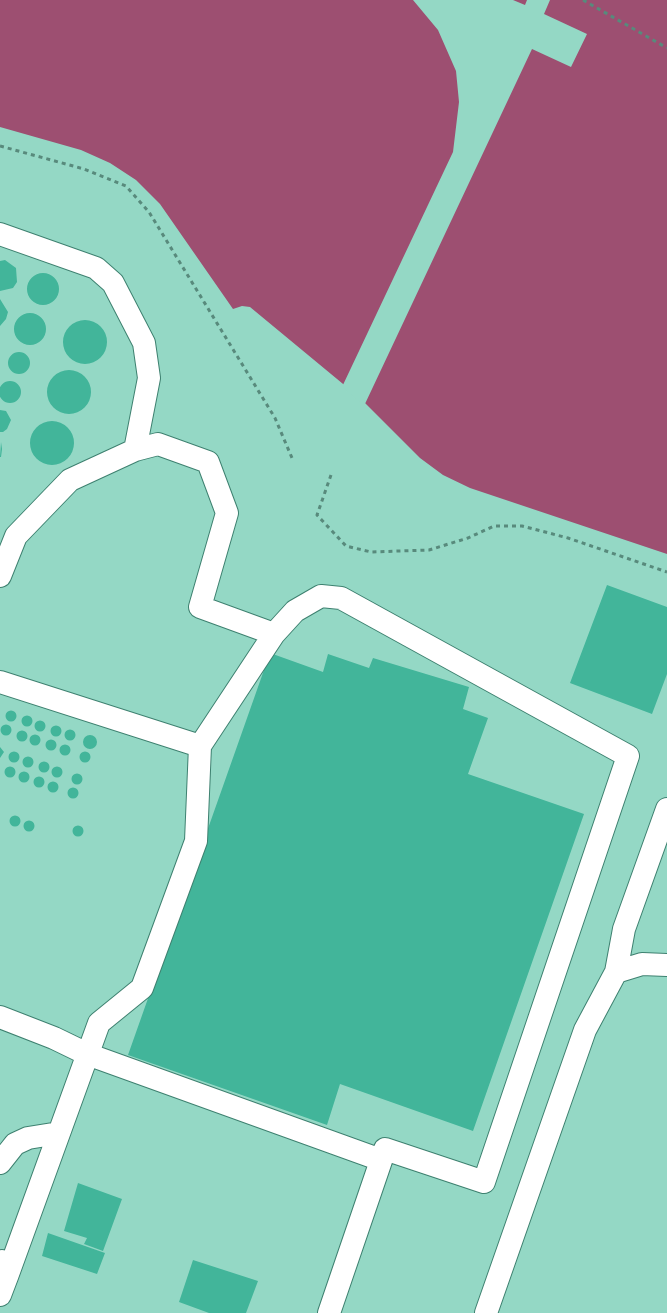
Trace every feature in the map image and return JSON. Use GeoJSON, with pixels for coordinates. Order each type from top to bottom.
{"type":"FeatureCollection","features":[{"type":"Feature","properties":{"kind":"lane"},"geometry":{"type":"LineString","coordinates":[[0,234],[96,268],[113,284],[144,344],[149,378],[135,450]]}},
{"type":"Feature","properties":{"kind":"lane"},"geometry":{"type":"LineString","coordinates":[[0,576],[16,536],[70,480],[135,450],[158,444],[208,462],[227,513],[200,607],[274,634]]}},
{"type":"Feature","properties":{"kind":"lane"},"geometry":{"type":"LineString","coordinates":[[2,1275],[58,1134],[99,1022],[142,988],[196,841],[200,746],[274,634],[295,611],[321,596],[341,598],[628,756],[484,1182],[385,1148],[329,1313]]}},
{"type":"Feature","properties":{"kind":"lane"},"geometry":{"type":"LineString","coordinates":[[0,682],[200,746]]}},
{"type":"Feature","properties":{"kind":"lane"},"geometry":{"type":"LineString","coordinates":[[486,1313],[586,1030],[616,972],[624,929],[667,809]]}},
{"type":"Feature","properties":{"kind":"lane"},"geometry":{"type":"LineString","coordinates":[[616,972],[642,964],[667,965]]}},
{"type":"Feature","properties":{"kind":"lane"},"geometry":{"type":"LineString","coordinates":[[0,1017],[54,1038],[87,1054],[381,1160]]}},
{"type":"Feature","properties":{"kind":"lane"},"geometry":{"type":"LineString","coordinates":[[0,1163],[15,1144],[28,1138],[58,1134]]}},
{"type":"Feature","properties":{"kind":"path"},"geometry":{"type":"LineString","coordinates":[[583,0],[667,48]]}},
{"type":"Feature","properties":{"kind":"path"},"geometry":{"type":"LineString","coordinates":[[0,146],[84,169],[126,186],[150,212],[275,418],[292,458]]}},
{"type":"Feature","properties":{"kind":"path"},"geometry":{"type":"LineString","coordinates":[[331,475],[317,515],[346,546],[371,552],[429,550],[468,538],[494,526],[522,526],[568,538],[667,572]]}},
{"type":"Feature","properties":{"kind":"shaded area"},"geometry":{"type":"Polygon","coordinates":[[[0,0],[667,0],[667,554],[470,488],[443,475],[420,458],[360,398],[250,307],[242,306],[233,309],[160,204],[136,180],[110,163],[81,150],[0,127],[0,0]]]}},
{"type":"Feature","properties":{"kind":"pier"},"geometry":{"type":"Polygon","coordinates":[[[413,0],[513,0],[525,5],[527,0],[550,0],[544,14],[587,34],[571,67],[532,49],[364,406],[342,387],[453,152],[459,102],[456,71],[438,30],[413,0]]]}},
{"type":"Feature","properties":{"kind":"building"},"geometry":{"type":"Polygon","coordinates":[[[5,260],[16,268],[17,282],[13,288],[0,291],[0,261],[5,260]]]}},
{"type":"Feature","properties":{"kind":"building"},"geometry":{"type":"Polygon","coordinates":[[[43,273],[54,278],[59,289],[54,300],[43,305],[32,300],[27,289],[32,278],[43,273]]]}},
{"type":"Feature","properties":{"kind":"building"},"geometry":{"type":"Polygon","coordinates":[[[0,299],[8,312],[6,319],[0,326],[0,299]]]}},
{"type":"Feature","properties":{"kind":"building"},"geometry":{"type":"Polygon","coordinates":[[[30,313],[41,318],[46,329],[41,340],[30,345],[19,340],[14,329],[19,318],[30,313]]]}},
{"type":"Feature","properties":{"kind":"building"},"geometry":{"type":"Polygon","coordinates":[[[81,320],[89,320],[101,326],[107,342],[101,358],[89,364],[81,364],[69,358],[63,346],[63,338],[69,326],[81,320]]]}},
{"type":"Feature","properties":{"kind":"building"},"geometry":{"type":"Polygon","coordinates":[[[19,352],[27,355],[30,363],[27,371],[19,374],[11,371],[8,363],[11,355],[19,352]]]}},
{"type":"Feature","properties":{"kind":"building"},"geometry":{"type":"Polygon","coordinates":[[[65,370],[73,370],[85,376],[91,392],[85,408],[73,414],[65,414],[53,408],[47,396],[47,388],[53,376],[65,370]]]}},
{"type":"Feature","properties":{"kind":"building"},"geometry":{"type":"Polygon","coordinates":[[[10,381],[18,384],[21,392],[18,400],[10,403],[2,400],[-1,392],[2,384],[10,381]]]}},
{"type":"Feature","properties":{"kind":"building"},"geometry":{"type":"Polygon","coordinates":[[[0,410],[6,411],[11,420],[7,429],[3,432],[0,432],[0,410]]]}},
{"type":"Feature","properties":{"kind":"building"},"geometry":{"type":"Polygon","coordinates":[[[48,421],[56,421],[68,427],[74,443],[68,459],[56,465],[48,465],[36,459],[30,447],[30,439],[36,427],[48,421]]]}},
{"type":"Feature","properties":{"kind":"building"},"geometry":{"type":"Polygon","coordinates":[[[607,585],[667,607],[667,674],[652,714],[570,683],[607,585]]]}},
{"type":"Feature","properties":{"kind":"building"},"geometry":{"type":"Polygon","coordinates":[[[270,653],[323,672],[328,654],[369,668],[373,658],[469,687],[463,709],[488,718],[468,774],[584,814],[473,1131],[340,1084],[327,1125],[128,1055],[270,653]]]}},
{"type":"Feature","properties":{"kind":"building"},"geometry":{"type":"Polygon","coordinates":[[[9,711],[13,711],[16,716],[15,720],[9,721],[6,718],[6,714],[9,711]]]}},
{"type":"Feature","properties":{"kind":"building"},"geometry":{"type":"Polygon","coordinates":[[[25,716],[29,716],[32,721],[31,725],[25,726],[22,723],[22,719],[25,716]]]}},
{"type":"Feature","properties":{"kind":"building"},"geometry":{"type":"Polygon","coordinates":[[[38,721],[42,721],[45,726],[44,730],[38,731],[35,728],[35,724],[38,721]]]}},
{"type":"Feature","properties":{"kind":"building"},"geometry":{"type":"Polygon","coordinates":[[[4,725],[8,725],[11,730],[10,734],[4,735],[1,732],[1,728],[4,725]]]}},
{"type":"Feature","properties":{"kind":"building"},"geometry":{"type":"Polygon","coordinates":[[[54,726],[58,726],[61,731],[60,735],[54,736],[51,733],[51,729],[54,726]]]}},
{"type":"Feature","properties":{"kind":"building"},"geometry":{"type":"Polygon","coordinates":[[[68,730],[72,730],[75,735],[74,739],[68,740],[65,737],[65,733],[68,730]]]}},
{"type":"Feature","properties":{"kind":"building"},"geometry":{"type":"Polygon","coordinates":[[[20,731],[24,731],[27,736],[26,740],[20,741],[17,738],[17,734],[20,731]]]}},
{"type":"Feature","properties":{"kind":"building"},"geometry":{"type":"Polygon","coordinates":[[[33,735],[37,735],[40,740],[39,744],[33,745],[30,742],[30,738],[33,735]]]}},
{"type":"Feature","properties":{"kind":"building"},"geometry":{"type":"Polygon","coordinates":[[[90,735],[95,737],[97,742],[95,747],[90,749],[85,747],[83,742],[85,737],[90,735]]]}},
{"type":"Feature","properties":{"kind":"building"},"geometry":{"type":"Polygon","coordinates":[[[49,740],[53,740],[56,745],[55,749],[49,750],[46,747],[46,743],[49,740]]]}},
{"type":"Feature","properties":{"kind":"building"},"geometry":{"type":"Polygon","coordinates":[[[63,745],[67,745],[70,750],[69,754],[63,755],[60,752],[60,748],[63,745]]]}},
{"type":"Feature","properties":{"kind":"building"},"geometry":{"type":"Polygon","coordinates":[[[0,747],[4,752],[0,758],[0,747]]]}},
{"type":"Feature","properties":{"kind":"building"},"geometry":{"type":"Polygon","coordinates":[[[12,752],[16,752],[19,757],[18,761],[12,762],[9,759],[9,755],[12,752]]]}},
{"type":"Feature","properties":{"kind":"building"},"geometry":{"type":"Polygon","coordinates":[[[83,752],[87,752],[90,757],[89,761],[83,762],[80,759],[80,755],[83,752]]]}},
{"type":"Feature","properties":{"kind":"building"},"geometry":{"type":"Polygon","coordinates":[[[26,757],[30,757],[33,762],[32,766],[26,767],[23,764],[23,760],[26,757]]]}},
{"type":"Feature","properties":{"kind":"building"},"geometry":{"type":"Polygon","coordinates":[[[42,762],[46,762],[49,767],[48,771],[42,772],[39,769],[39,765],[42,762]]]}},
{"type":"Feature","properties":{"kind":"building"},"geometry":{"type":"Polygon","coordinates":[[[8,767],[12,767],[15,772],[14,776],[8,777],[5,774],[5,770],[8,767]]]}},
{"type":"Feature","properties":{"kind":"building"},"geometry":{"type":"Polygon","coordinates":[[[55,767],[59,767],[62,772],[61,776],[55,777],[52,774],[52,770],[55,767]]]}},
{"type":"Feature","properties":{"kind":"building"},"geometry":{"type":"Polygon","coordinates":[[[22,772],[26,772],[29,777],[28,781],[22,782],[19,779],[19,775],[22,772]]]}},
{"type":"Feature","properties":{"kind":"building"},"geometry":{"type":"Polygon","coordinates":[[[75,774],[79,774],[82,779],[81,783],[75,784],[72,781],[72,777],[75,774]]]}},
{"type":"Feature","properties":{"kind":"building"},"geometry":{"type":"Polygon","coordinates":[[[37,777],[41,777],[44,782],[43,786],[37,787],[34,784],[34,780],[37,777]]]}},
{"type":"Feature","properties":{"kind":"building"},"geometry":{"type":"Polygon","coordinates":[[[51,782],[55,782],[58,787],[57,791],[51,792],[48,789],[48,785],[51,782]]]}},
{"type":"Feature","properties":{"kind":"building"},"geometry":{"type":"Polygon","coordinates":[[[71,788],[75,788],[78,793],[77,797],[71,798],[68,795],[68,791],[71,788]]]}},
{"type":"Feature","properties":{"kind":"building"},"geometry":{"type":"Polygon","coordinates":[[[15,815],[21,821],[15,827],[9,821],[15,815]]]}},
{"type":"Feature","properties":{"kind":"building"},"geometry":{"type":"Polygon","coordinates":[[[29,820],[35,826],[29,832],[23,826],[29,820]]]}},
{"type":"Feature","properties":{"kind":"building"},"geometry":{"type":"Polygon","coordinates":[[[78,825],[84,831],[78,837],[72,831],[78,825]]]}},
{"type":"Feature","properties":{"kind":"building"},"geometry":{"type":"Polygon","coordinates":[[[78,1183],[122,1199],[103,1251],[84,1244],[87,1238],[64,1231],[78,1183]]]}},
{"type":"Feature","properties":{"kind":"building"},"geometry":{"type":"Polygon","coordinates":[[[48,1233],[105,1253],[97,1274],[42,1256],[48,1233]]]}},
{"type":"Feature","properties":{"kind":"building"},"geometry":{"type":"Polygon","coordinates":[[[193,1260],[258,1281],[246,1313],[209,1313],[179,1302],[193,1260]]]}}]}
